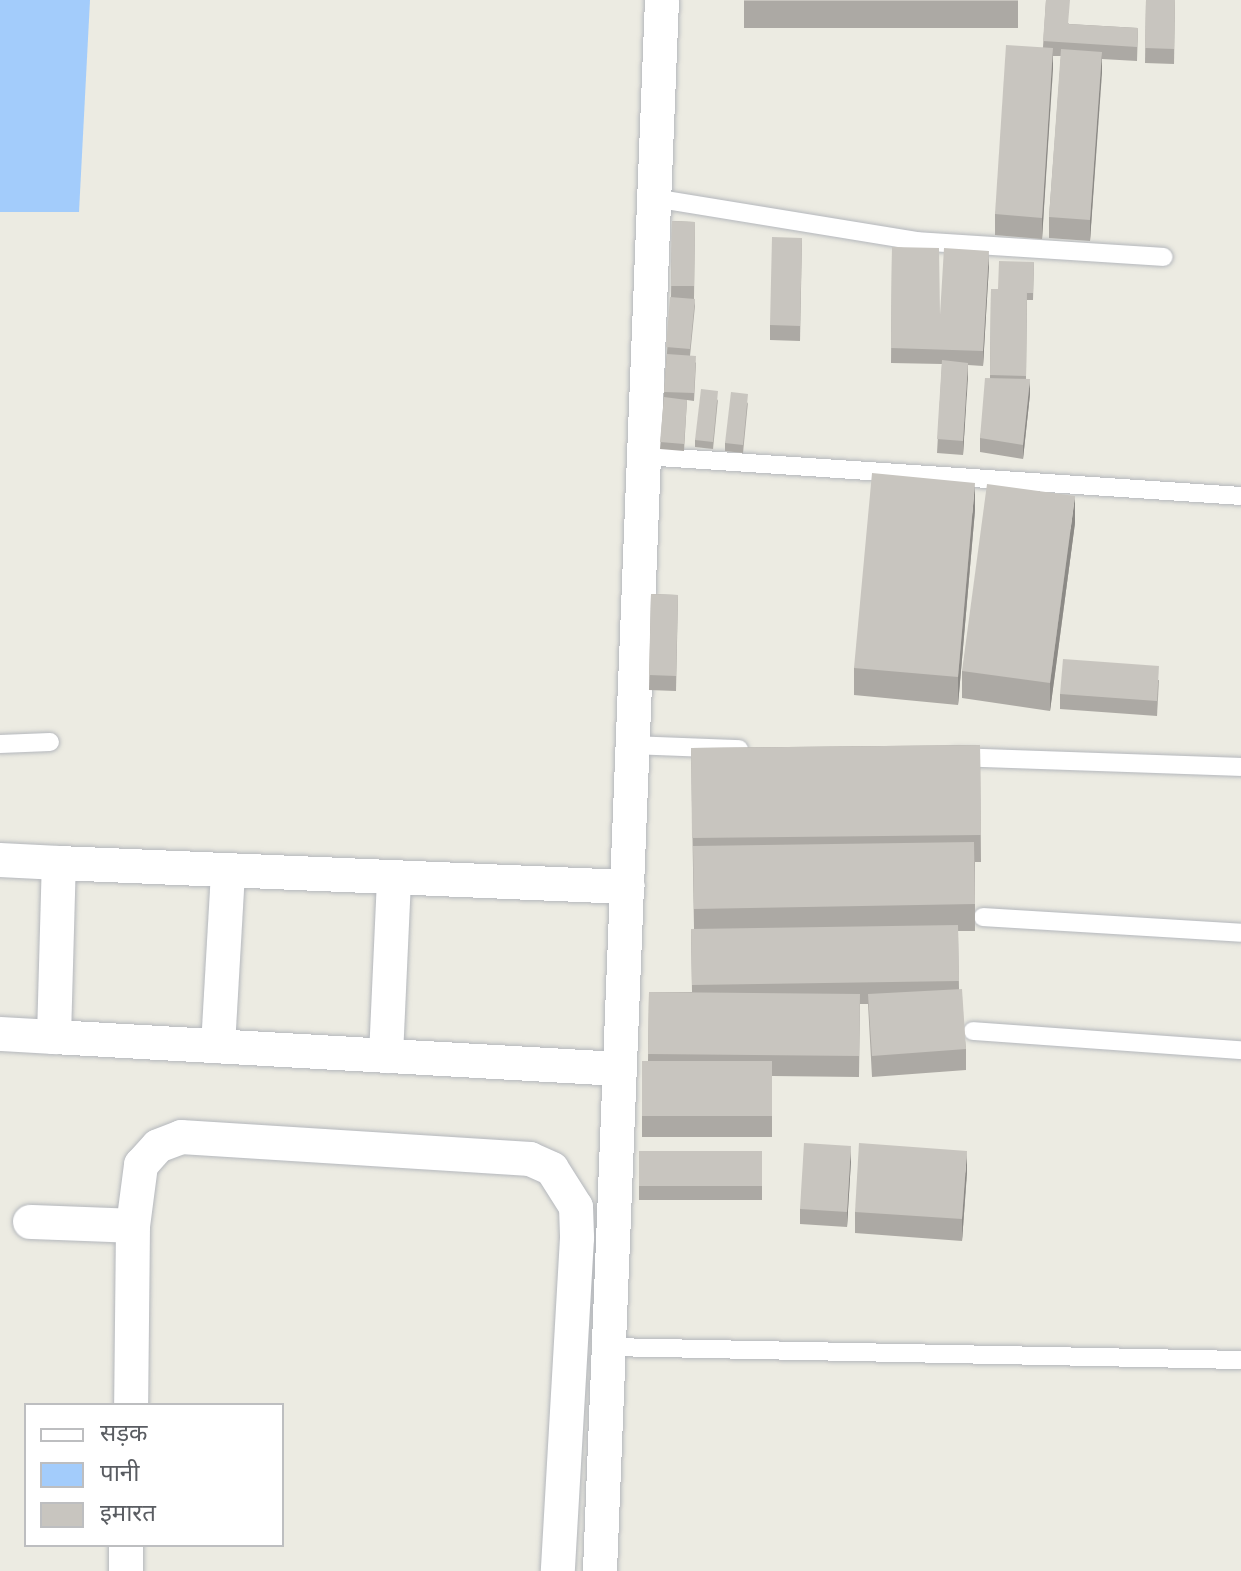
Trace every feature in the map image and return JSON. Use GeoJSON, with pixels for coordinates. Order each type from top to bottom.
{"type":"FeatureCollection","features":[{"type":"Feature","properties":{"kind":"street"},"geometry":{"type":"LineString","coordinates":[[600,1571],[662,0]]}},
{"type":"Feature","properties":{"kind":"street"},"geometry":{"type":"LineString","coordinates":[[0,860],[627,887]]}},
{"type":"Feature","properties":{"kind":"street"},"geometry":{"type":"LineString","coordinates":[[54,1037],[59,863]]}},
{"type":"Feature","properties":{"kind":"street"},"geometry":{"type":"LineString","coordinates":[[218,1046],[228,870]]}},
{"type":"Feature","properties":{"kind":"street"},"geometry":{"type":"LineString","coordinates":[[386,1056],[394,877]]}},
{"type":"Feature","properties":{"kind":"street"},"geometry":{"type":"LineString","coordinates":[[0,1034],[619,1069]]}},
{"type":"Feature","properties":{"kind":"street"},"geometry":{"type":"LineString","coordinates":[[131,1403],[133,1226],[141,1165],[158,1146],[181,1137],[530,1159],[552,1169],[576,1207],[577,1238],[558,1571]]}},
{"type":"Feature","properties":{"kind":"street"},"geometry":{"type":"LineString","coordinates":[[30,1222],[133,1226]]}},
{"type":"Feature","properties":{"kind":"street"},"geometry":{"type":"LineString","coordinates":[[126,1547],[126,1571]]}},
{"type":"Feature","properties":{"kind":"lane"},"geometry":{"type":"LineString","coordinates":[[654,198],[916,241],[1163,257]]}},
{"type":"Feature","properties":{"kind":"lane"},"geometry":{"type":"LineString","coordinates":[[644,456],[1241,496]]}},
{"type":"Feature","properties":{"kind":"lane"},"geometry":{"type":"LineString","coordinates":[[0,744],[50,742]]}},
{"type":"Feature","properties":{"kind":"lane"},"geometry":{"type":"LineString","coordinates":[[633,745],[757,750]]}},
{"type":"Feature","properties":{"kind":"lane"},"geometry":{"type":"LineString","coordinates":[[929,756],[1241,767]]}},
{"type":"Feature","properties":{"kind":"lane"},"geometry":{"type":"LineString","coordinates":[[983,917],[1241,933]]}},
{"type":"Feature","properties":{"kind":"lane"},"geometry":{"type":"LineString","coordinates":[[973,1031],[1241,1050]]}},
{"type":"Feature","properties":{"kind":"lane"},"geometry":{"type":"LineString","coordinates":[[609,1347],[1241,1360]]}},
{"type":"Feature","properties":{"kind":"water"},"geometry":{"type":"Polygon","coordinates":[[[0,0],[90,0],[79,212],[0,212],[0,0]]]}},
{"type":"Feature","properties":{"kind":"building"},"geometry":{"type":"Polygon","coordinates":[[[1018,0],[1018,1],[744,1],[1018,0]]]}},
{"type":"Feature","properties":{"kind":"building"},"geometry":{"type":"Polygon","coordinates":[[[1046,0],[1070,0],[1068,24],[1138,28],[1137,47],[1043,41],[1046,0]]]}},
{"type":"Feature","properties":{"kind":"building"},"geometry":{"type":"Polygon","coordinates":[[[1146,0],[1175,0],[1174,49],[1145,48],[1146,0]]]}},
{"type":"Feature","properties":{"kind":"building"},"geometry":{"type":"Polygon","coordinates":[[[1006,45],[1053,48],[1042,218],[995,214],[1006,45]]]}},
{"type":"Feature","properties":{"kind":"building"},"geometry":{"type":"Polygon","coordinates":[[[1061,49],[1102,52],[1090,220],[1049,217],[1061,49]]]}},
{"type":"Feature","properties":{"kind":"building"},"geometry":{"type":"Polygon","coordinates":[[[672,221],[695,222],[694,286],[671,286],[672,221]]]}},
{"type":"Feature","properties":{"kind":"building"},"geometry":{"type":"Polygon","coordinates":[[[772,237],[802,238],[800,326],[770,325],[772,237]]]}},
{"type":"Feature","properties":{"kind":"building"},"geometry":{"type":"Polygon","coordinates":[[[892,247],[939,248],[940,315],[944,248],[989,251],[983,351],[891,348],[892,247]]]}},
{"type":"Feature","properties":{"kind":"building"},"geometry":{"type":"Polygon","coordinates":[[[999,261],[1034,262],[1033,293],[1027,293],[1027,289],[998,289],[999,261]]]}},
{"type":"Feature","properties":{"kind":"building"},"geometry":{"type":"Polygon","coordinates":[[[991,289],[1027,289],[1026,376],[990,375],[991,289]]]}},
{"type":"Feature","properties":{"kind":"building"},"geometry":{"type":"Polygon","coordinates":[[[670,297],[695,299],[690,349],[666,347],[670,297]]]}},
{"type":"Feature","properties":{"kind":"building"},"geometry":{"type":"Polygon","coordinates":[[[667,354],[696,356],[694,393],[664,392],[667,354]]]}},
{"type":"Feature","properties":{"kind":"building"},"geometry":{"type":"Polygon","coordinates":[[[942,360],[968,363],[963,441],[937,439],[942,360]]]}},
{"type":"Feature","properties":{"kind":"building"},"geometry":{"type":"Polygon","coordinates":[[[985,378],[1030,379],[1023,445],[980,438],[985,378]]]}},
{"type":"Feature","properties":{"kind":"building"},"geometry":{"type":"Polygon","coordinates":[[[701,389],[718,391],[713,442],[695,440],[701,389]]]}},
{"type":"Feature","properties":{"kind":"building"},"geometry":{"type":"Polygon","coordinates":[[[731,392],[748,394],[743,445],[725,443],[731,392]]]}},
{"type":"Feature","properties":{"kind":"building"},"geometry":{"type":"Polygon","coordinates":[[[664,397],[687,400],[684,444],[660,442],[664,397]]]}},
{"type":"Feature","properties":{"kind":"building"},"geometry":{"type":"Polygon","coordinates":[[[872,473],[975,483],[958,677],[854,668],[872,473]]]}},
{"type":"Feature","properties":{"kind":"building"},"geometry":{"type":"Polygon","coordinates":[[[987,484],[1075,496],[1050,683],[962,671],[987,484]]]}},
{"type":"Feature","properties":{"kind":"building"},"geometry":{"type":"Polygon","coordinates":[[[651,594],[678,595],[676,676],[649,675],[651,594]]]}},
{"type":"Feature","properties":{"kind":"building"},"geometry":{"type":"Polygon","coordinates":[[[1063,659],[1159,666],[1157,701],[1060,694],[1063,659]]]}},
{"type":"Feature","properties":{"kind":"building"},"geometry":{"type":"Polygon","coordinates":[[[980,745],[981,835],[692,838],[691,748],[980,745]]]}},
{"type":"Feature","properties":{"kind":"building"},"geometry":{"type":"Polygon","coordinates":[[[974,842],[975,904],[694,909],[693,846],[974,842]]]}},
{"type":"Feature","properties":{"kind":"building"},"geometry":{"type":"Polygon","coordinates":[[[958,925],[959,981],[692,985],[691,929],[958,925]]]}},
{"type":"Feature","properties":{"kind":"building"},"geometry":{"type":"Polygon","coordinates":[[[962,989],[966,1049],[872,1056],[868,994],[962,989]]]}},
{"type":"Feature","properties":{"kind":"building"},"geometry":{"type":"Polygon","coordinates":[[[649,992],[860,994],[859,1056],[648,1054],[649,992]]]}},
{"type":"Feature","properties":{"kind":"building"},"geometry":{"type":"Polygon","coordinates":[[[642,1061],[772,1061],[772,1116],[642,1116],[642,1061]]]}},
{"type":"Feature","properties":{"kind":"building"},"geometry":{"type":"Polygon","coordinates":[[[804,1143],[851,1146],[847,1212],[800,1209],[804,1143]]]}},
{"type":"Feature","properties":{"kind":"building"},"geometry":{"type":"Polygon","coordinates":[[[859,1143],[967,1151],[962,1219],[855,1212],[859,1143]]]}},
{"type":"Feature","properties":{"kind":"building"},"geometry":{"type":"Polygon","coordinates":[[[639,1151],[762,1151],[762,1186],[639,1186],[639,1151]]]}}]}
